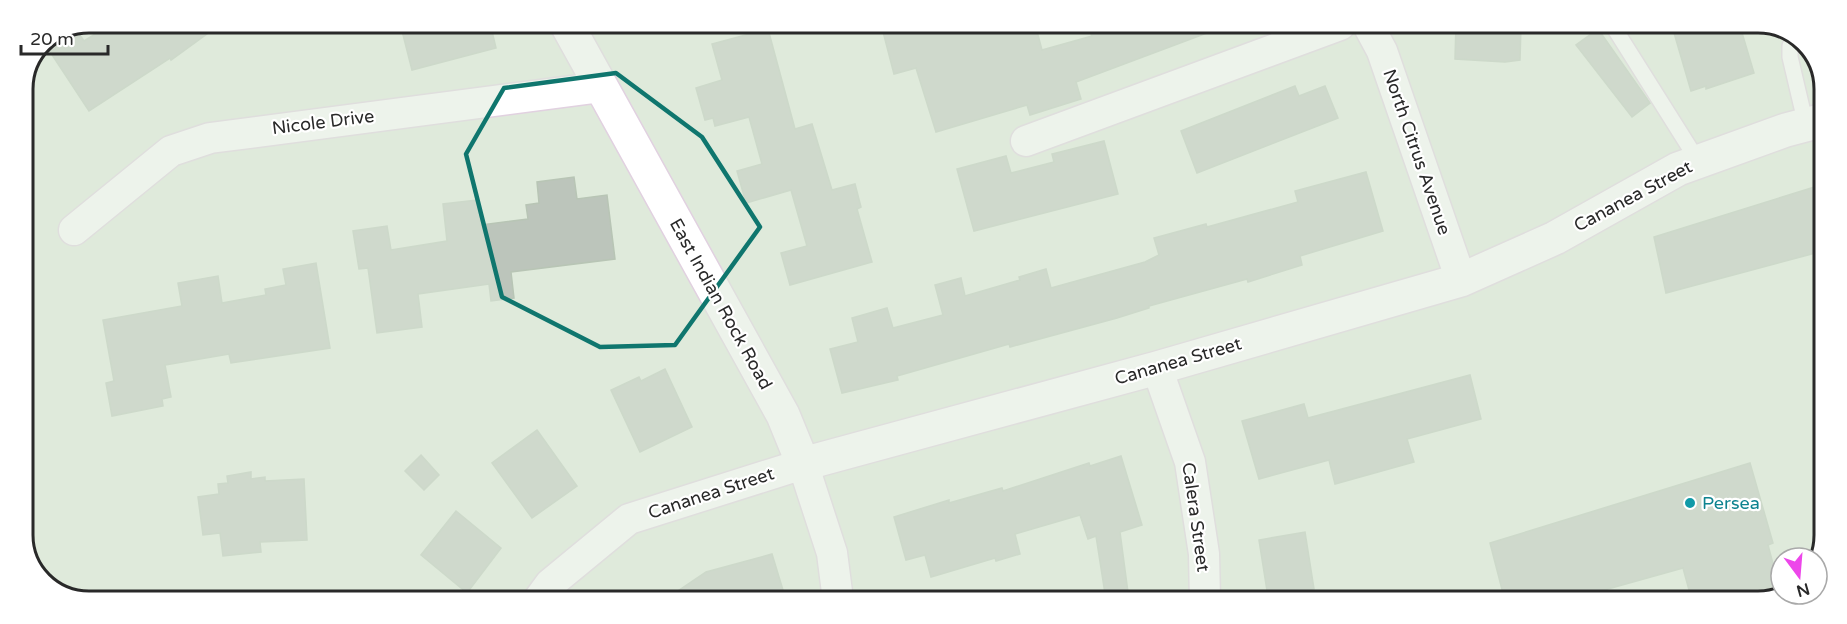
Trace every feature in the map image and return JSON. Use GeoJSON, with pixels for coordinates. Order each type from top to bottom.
{"type":"FeatureCollection","features":[{"type":"Feature","properties":{"kind":"street","name":"East Indian Rock Road"},"geometry":{"type":"LineString","coordinates":[[572,33],[783,416],[803,464],[832,553],[837,591]]}},
{"type":"Feature","properties":{"kind":"street"},"geometry":{"type":"LineString","coordinates":[[1026,141],[1318,33]]}},
{"type":"Feature","properties":{"kind":"street","name":"North Citrus Avenue"},"geometry":{"type":"LineString","coordinates":[[1372,33],[1382,51],[1461,280]]}},
{"type":"Feature","properties":{"kind":"street","name":"Nicole Drive"},"geometry":{"type":"LineString","coordinates":[[75,230],[171,151],[210,138],[602,87]]}},
{"type":"Feature","properties":{"kind":"street","name":"Cananea Street"},"geometry":{"type":"LineString","coordinates":[[545,591],[550,584],[629,519],[803,464],[1157,368],[1461,280],[1555,238],[1678,168],[1814,122]]}},
{"type":"Feature","properties":{"kind":"street","name":"Calera Street"},"geometry":{"type":"LineString","coordinates":[[1157,368],[1190,462],[1204,554],[1205,591]]}},
{"type":"Feature","properties":{"kind":"lane"},"geometry":{"type":"LineString","coordinates":[[1617,33],[1698,161]]}},
{"type":"Feature","properties":{"kind":"lane"},"geometry":{"type":"LineString","coordinates":[[1796,48],[1814,118]]}},
{"type":"Feature","properties":{"kind":"highlighted area"},"geometry":{"type":"Polygon","coordinates":[[[616,73],[702,137],[760,227],[675,345],[600,347],[502,297],[466,154],[504,88],[616,73]]]}},
{"type":"Feature","properties":{"kind":"building"},"geometry":{"type":"Polygon","coordinates":[[[97,33],[208,33],[171,60],[170,58],[89,111],[49,50],[67,37],[78,34],[84,41],[97,33]]]}},
{"type":"Feature","properties":{"kind":"building"},"geometry":{"type":"Polygon","coordinates":[[[403,33],[492,33],[496,48],[412,70],[403,33]]]}},
{"type":"Feature","properties":{"kind":"building"},"geometry":{"type":"Polygon","coordinates":[[[753,33],[769,33],[795,129],[812,124],[832,190],[855,184],[861,207],[857,209],[872,262],[790,285],[781,253],[807,246],[791,190],[746,203],[737,171],[762,164],[749,117],[715,126],[713,118],[705,120],[696,88],[722,80],[712,44],[753,33]]]}},
{"type":"Feature","properties":{"kind":"building"},"geometry":{"type":"Polygon","coordinates":[[[883,33],[1037,33],[1042,50],[1092,36],[1090,33],[1207,33],[1076,82],[1081,99],[1030,115],[1027,105],[936,132],[916,68],[894,74],[883,33]]]}},
{"type":"Feature","properties":{"kind":"building"},"geometry":{"type":"Polygon","coordinates":[[[1456,33],[1521,33],[1520,60],[1505,62],[1455,59],[1456,33]]]}},
{"type":"Feature","properties":{"kind":"building"},"geometry":{"type":"Polygon","coordinates":[[[1592,33],[1601,33],[1650,103],[1632,117],[1576,45],[1592,33]]]}},
{"type":"Feature","properties":{"kind":"building"},"geometry":{"type":"Polygon","coordinates":[[[1674,33],[1742,33],[1754,73],[1706,89],[1706,86],[1691,91],[1674,33]]]}},
{"type":"Feature","properties":{"kind":"building"},"geometry":{"type":"Polygon","coordinates":[[[1295,86],[1299,96],[1325,86],[1338,118],[1197,173],[1181,131],[1295,86]]]}},
{"type":"Feature","properties":{"kind":"building"},"geometry":{"type":"Polygon","coordinates":[[[1104,141],[1118,194],[974,231],[957,169],[1006,156],[1011,173],[1054,162],[1052,154],[1104,141]]]}},
{"type":"Feature","properties":{"kind":"building"},"geometry":{"type":"Polygon","coordinates":[[[1366,172],[1383,231],[1300,256],[1302,265],[1248,282],[1247,279],[1010,347],[1009,344],[897,376],[898,380],[842,393],[830,349],[858,342],[852,318],[887,308],[893,328],[943,315],[935,285],[961,278],[965,296],[1020,280],[1019,277],[1046,269],[1051,288],[1145,262],[1159,255],[1154,238],[1206,224],[1207,227],[1298,202],[1295,191],[1366,172]]]}},
{"type":"Feature","properties":{"kind":"building"},"geometry":{"type":"Polygon","coordinates":[[[574,177],[577,199],[607,195],[615,259],[511,272],[514,298],[491,301],[489,284],[418,294],[422,327],[377,333],[368,268],[359,269],[353,231],[387,226],[391,250],[447,241],[443,204],[477,200],[481,225],[528,219],[526,205],[539,203],[537,182],[574,177]]]}},
{"type":"Feature","properties":{"kind":"building"},"geometry":{"type":"Polygon","coordinates":[[[1814,187],[1814,253],[1666,293],[1654,237],[1814,187]]]}},
{"type":"Feature","properties":{"kind":"building"},"geometry":{"type":"Polygon","coordinates":[[[316,263],[330,348],[231,363],[229,354],[165,365],[171,397],[162,399],[163,406],[112,416],[106,383],[114,381],[103,320],[182,306],[178,283],[218,276],[222,303],[266,295],[265,289],[286,285],[283,269],[316,263]]]}},
{"type":"Feature","properties":{"kind":"building"},"geometry":{"type":"Polygon","coordinates":[[[665,369],[692,427],[640,452],[611,390],[639,377],[641,381],[665,369]]]}},
{"type":"Feature","properties":{"kind":"building"},"geometry":{"type":"Polygon","coordinates":[[[1470,375],[1481,419],[1407,439],[1414,462],[1335,484],[1329,460],[1259,479],[1242,421],[1304,404],[1308,418],[1470,375]]]}},
{"type":"Feature","properties":{"kind":"building"},"geometry":{"type":"Polygon","coordinates":[[[537,430],[577,486],[532,518],[492,463],[537,430]]]}},
{"type":"Feature","properties":{"kind":"building"},"geometry":{"type":"Polygon","coordinates":[[[421,455],[439,475],[424,490],[405,471],[421,455]]]}},
{"type":"Feature","properties":{"kind":"building"},"geometry":{"type":"Polygon","coordinates":[[[1121,456],[1142,525],[1120,532],[1128,591],[1105,591],[1096,536],[1088,539],[1080,515],[1015,534],[1020,554],[996,561],[995,558],[931,577],[925,555],[906,560],[894,517],[949,500],[949,503],[1002,488],[1003,491],[1089,463],[1090,466],[1121,456]]]}},
{"type":"Feature","properties":{"kind":"building","name":"Persea"},"geometry":{"type":"Polygon","coordinates":[[[1750,463],[1773,543],[1768,545],[1769,590],[1689,591],[1683,568],[1601,591],[1502,591],[1490,543],[1750,463]]]}},
{"type":"Feature","properties":{"kind":"building"},"geometry":{"type":"Polygon","coordinates":[[[251,472],[251,479],[265,477],[265,481],[304,479],[307,540],[260,542],[261,552],[223,556],[220,533],[203,535],[198,497],[219,494],[218,484],[228,483],[227,476],[251,472]]]}},
{"type":"Feature","properties":{"kind":"building"},"geometry":{"type":"Polygon","coordinates":[[[456,511],[501,548],[469,591],[465,591],[421,555],[456,511]]]}},
{"type":"Feature","properties":{"kind":"building"},"geometry":{"type":"Polygon","coordinates":[[[1305,532],[1314,589],[1267,591],[1259,540],[1305,532]]]}},
{"type":"Feature","properties":{"kind":"building"},"geometry":{"type":"Polygon","coordinates":[[[772,554],[783,591],[678,591],[706,572],[772,554]]]}},
{"type":"Feature","properties":{"kind":"place","name":"Persea"},"geometry":{"type":"Point","coordinates":[1690,503]}}]}
